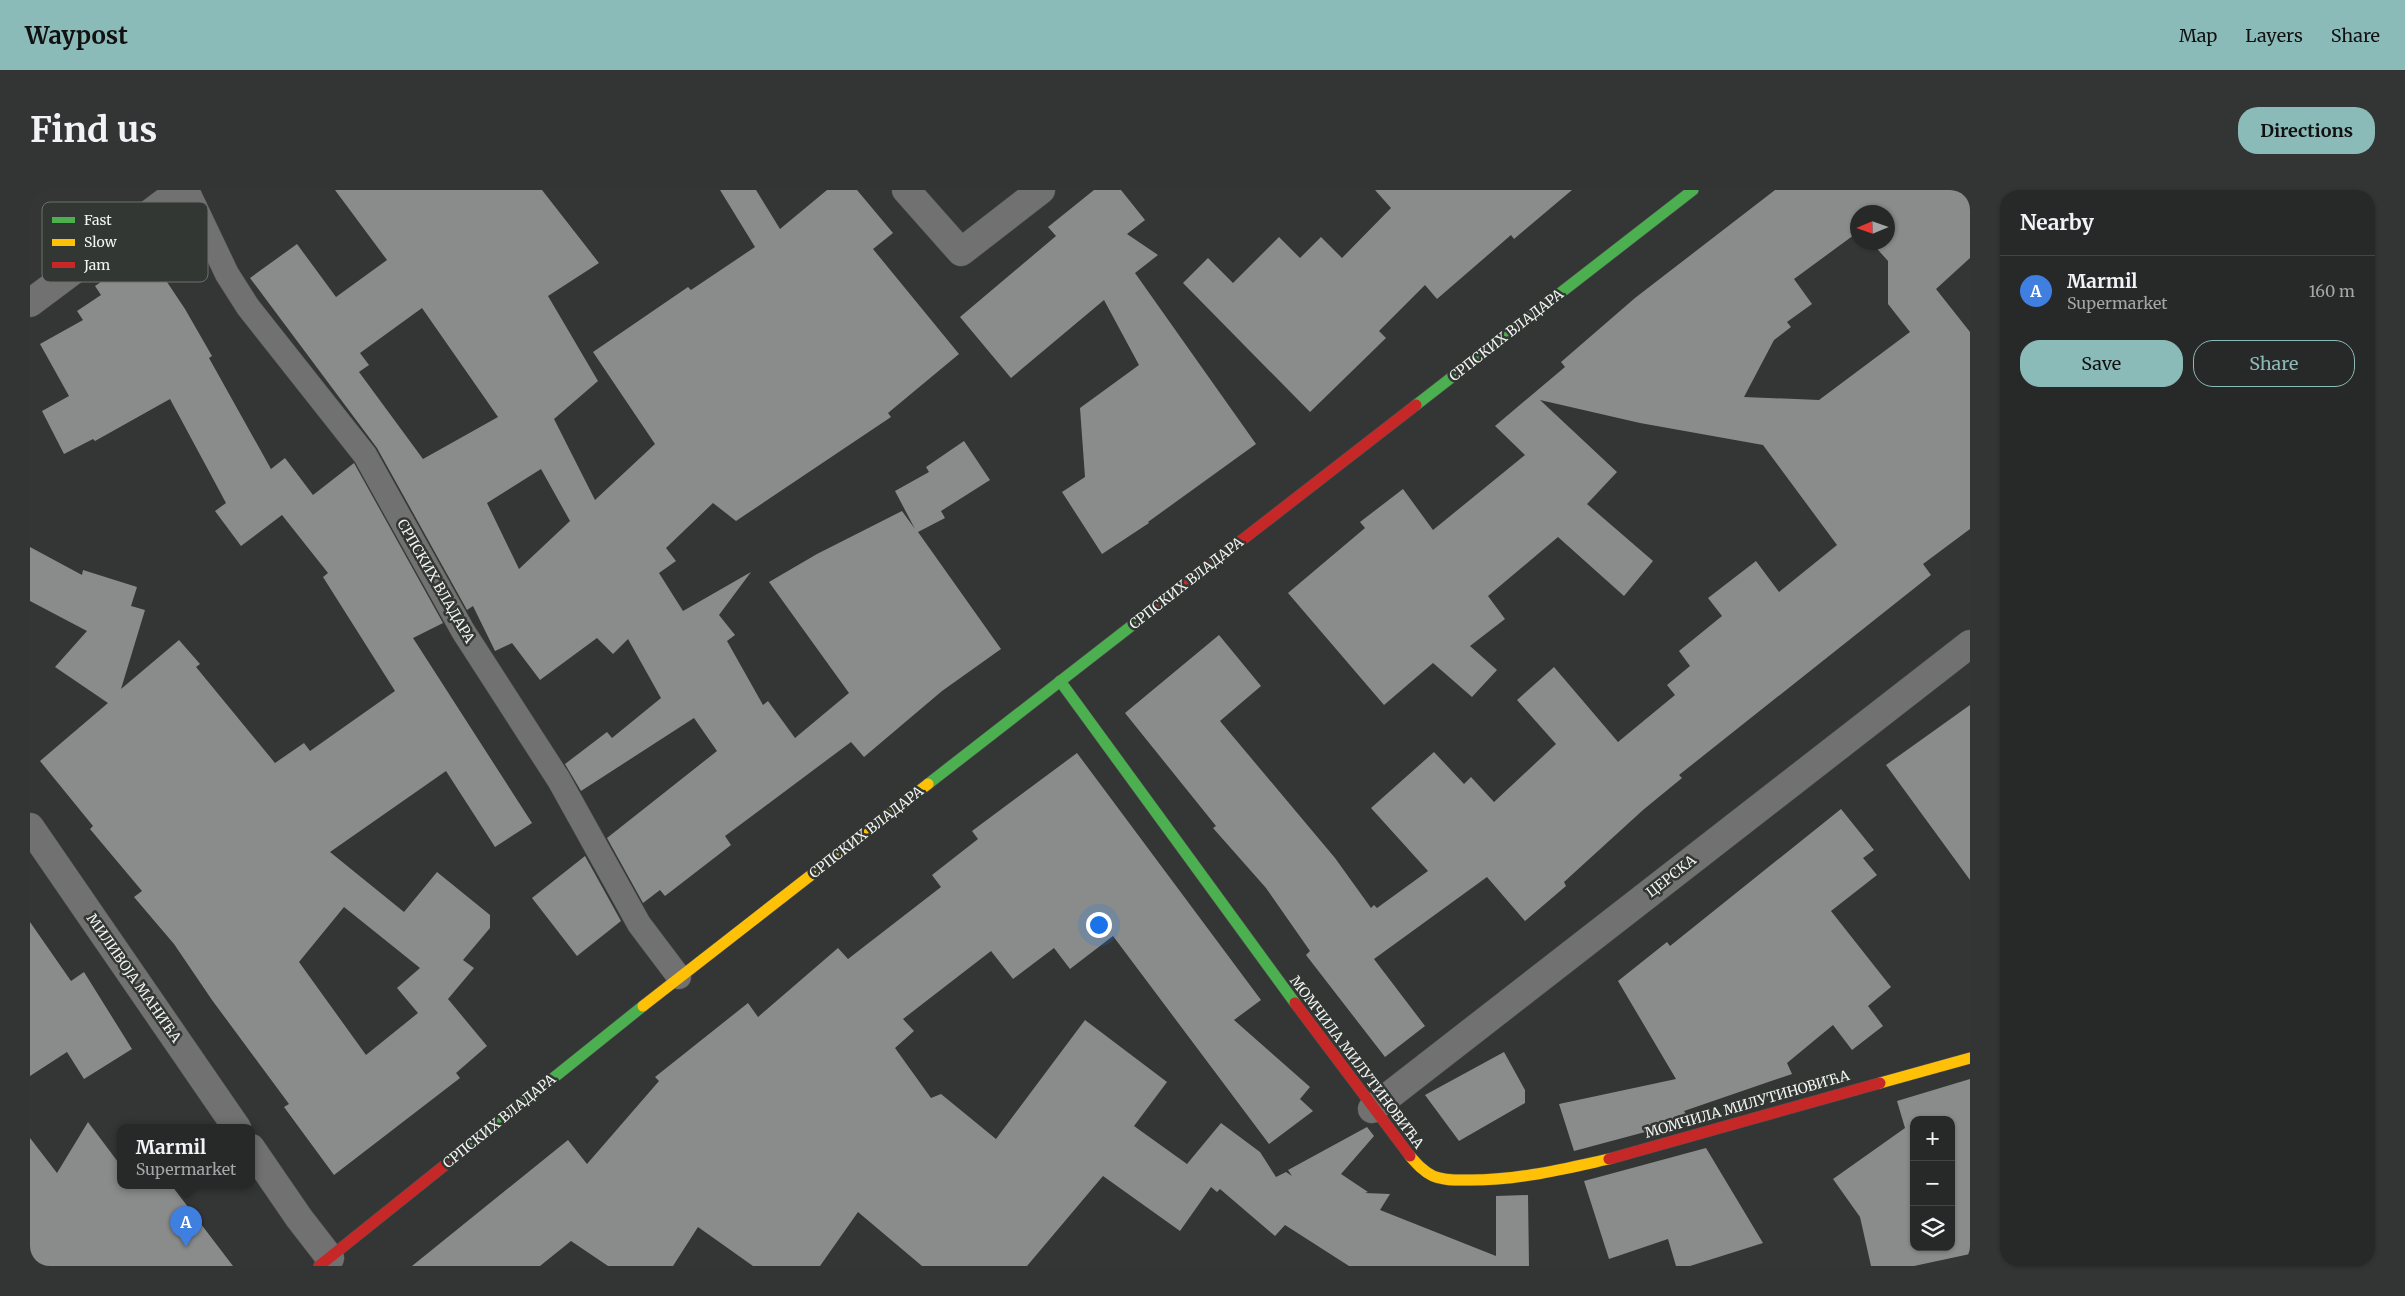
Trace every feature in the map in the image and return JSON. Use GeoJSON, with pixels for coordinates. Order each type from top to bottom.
{"type":"FeatureCollection","features":[{"type":"Feature","properties":{"kind":"main road","name":"СРПСКИХ ВЛАДАРА"},"geometry":{"type":"LineString","coordinates":[[324,1262],[679,977],[1693,190]]}},
{"type":"Feature","properties":{"kind":"main road","name":"МОМЧИЛА МИЛУТИНОВИЋА"},"geometry":{"type":"LineString","coordinates":[[1060,681],[1372,1109],[1413,1162],[1422,1170],[1435,1177],[1449,1180],[1503,1180],[1538,1175],[1613,1158],[1970,1058]]}},
{"type":"Feature","properties":{"kind":"street"},"geometry":{"type":"LineString","coordinates":[[165,202],[181,190]]}},
{"type":"Feature","properties":{"kind":"street"},"geometry":{"type":"LineString","coordinates":[[906,190],[961,252],[1041,190]]}},
{"type":"Feature","properties":{"kind":"street"},"geometry":{"type":"LineString","coordinates":[[30,303],[58,282]]}},
{"type":"Feature","properties":{"kind":"street","name":"ЦЕРСКА"},"geometry":{"type":"LineString","coordinates":[[1372,1109],[1970,644]]}},
{"type":"Feature","properties":{"kind":"street","name":"МИЛИВОЈА МАНИЋА"},"geometry":{"type":"LineString","coordinates":[[30,827],[234,1124]]}},
{"type":"Feature","properties":{"kind":"street"},"geometry":{"type":"LineString","coordinates":[[255,1154],[299,1218],[324,1262]]}},
{"type":"Feature","properties":{"kind":"lane","name":"СРПСКИХ ВЛАДАРА"},"geometry":{"type":"LineString","coordinates":[[188,190],[194,202]]}},
{"type":"Feature","properties":{"kind":"lane","name":"СРПСКИХ ВЛАДАРА"},"geometry":{"type":"LineString","coordinates":[[208,233],[227,274],[248,307],[365,455],[462,631],[559,780],[639,924],[679,977]]}},
{"type":"Feature","properties":{"kind":"building"},"geometry":{"type":"Polygon","coordinates":[[[335,190],[542,190],[599,263],[548,296],[598,381],[554,419],[595,500],[655,444],[593,352],[688,287],[691,290],[755,247],[720,190],[756,190],[780,229],[827,190],[857,190],[893,233],[873,249],[959,354],[888,413],[891,417],[736,521],[713,503],[666,548],[676,561],[659,573],[683,611],[751,572],[719,615],[735,635],[727,641],[763,705],[768,701],[795,738],[849,693],[769,582],[817,554],[902,511],[915,529],[895,491],[929,472],[926,467],[964,441],[990,480],[941,511],[945,518],[918,532],[1001,649],[942,691],[864,757],[851,742],[725,836],[731,845],[665,896],[660,890],[643,903],[607,838],[717,751],[694,718],[581,791],[565,764],[607,732],[612,738],[661,698],[628,639],[613,654],[597,638],[540,680],[512,643],[495,651],[473,606],[467,610],[377,448],[250,278],[297,244],[336,297],[387,260],[335,190]],[[422,308],[360,353],[369,365],[359,372],[423,459],[498,417],[422,308]],[[541,469],[487,503],[519,569],[570,521],[541,469]]]}},
{"type":"Feature","properties":{"kind":"building"},"geometry":{"type":"Polygon","coordinates":[[[1094,190],[1121,190],[1145,220],[1127,234],[1158,255],[1135,273],[1256,444],[1149,523],[1102,554],[1062,492],[1085,477],[1080,408],[1139,365],[1104,300],[1011,378],[960,317],[1056,236],[1048,227],[1094,190]]]}},
{"type":"Feature","properties":{"kind":"building"},"geometry":{"type":"Polygon","coordinates":[[[1375,190],[1572,190],[1514,239],[1511,235],[1437,299],[1425,285],[1379,331],[1386,338],[1310,412],[1183,283],[1208,258],[1233,283],[1279,237],[1300,258],[1321,237],[1342,258],[1391,208],[1375,190]]]}},
{"type":"Feature","properties":{"kind":"building"},"geometry":{"type":"Polygon","coordinates":[[[1775,190],[1970,190],[1970,258],[1936,289],[1970,332],[1970,529],[1923,564],[1931,575],[1679,775],[1682,778],[1643,810],[1564,882],[1566,886],[1525,921],[1487,877],[1374,959],[1425,1026],[1385,1057],[1306,955],[1310,951],[1266,888],[1213,828],[1216,826],[1125,713],[1219,635],[1261,686],[1220,721],[1335,858],[1371,908],[1374,905],[1377,908],[1428,871],[1371,808],[1434,752],[1464,784],[1471,777],[1494,802],[1556,744],[1517,700],[1554,667],[1618,742],[1675,695],[1667,685],[1690,666],[1679,651],[1722,616],[1708,598],[1756,561],[1779,592],[1837,545],[1763,445],[1640,423],[1540,400],[1617,472],[1587,504],[1653,561],[1624,596],[1558,537],[1488,596],[1505,619],[1470,646],[1497,670],[1472,697],[1433,663],[1384,705],[1288,593],[1365,528],[1360,522],[1403,489],[1433,530],[1525,455],[1495,426],[1565,367],[1561,362],[1635,298],[1775,190]],[[1850,205],[1850,238],[1794,279],[1812,304],[1787,322],[1791,327],[1774,340],[1744,397],[1819,400],[1910,332],[1888,304],[1888,261],[1878,250],[1895,250],[1895,205],[1850,205]]]}},
{"type":"Feature","properties":{"kind":"building"},"geometry":{"type":"Polygon","coordinates":[[[101,282],[167,282],[212,356],[209,358],[271,469],[285,458],[313,495],[354,463],[443,623],[413,638],[532,823],[495,847],[446,771],[330,852],[404,912],[437,872],[490,915],[490,928],[463,960],[474,968],[448,999],[487,1046],[456,1073],[460,1078],[334,1175],[284,1107],[289,1104],[212,1000],[174,944],[134,897],[142,891],[90,829],[93,826],[40,761],[108,703],[55,667],[87,631],[30,601],[30,547],[82,575],[83,570],[137,587],[131,606],[145,610],[121,689],[179,640],[200,664],[196,667],[275,763],[304,743],[310,751],[395,691],[323,577],[328,573],[282,515],[241,546],[215,511],[226,503],[170,399],[95,441],[93,439],[64,454],[42,411],[69,396],[40,344],[83,320],[77,311],[101,295],[95,286],[101,282]],[[344,907],[299,962],[366,1055],[418,1013],[397,988],[420,968],[344,907]]]}},
{"type":"Feature","properties":{"kind":"building"},"geometry":{"type":"Polygon","coordinates":[[[1970,705],[1970,880],[1886,765],[1970,705]]]}},
{"type":"Feature","properties":{"kind":"building"},"geometry":{"type":"Polygon","coordinates":[[[1077,753],[1261,1000],[1234,1020],[1310,1087],[1300,1099],[1313,1111],[1269,1144],[1113,936],[1070,969],[1054,948],[1013,979],[991,951],[903,1019],[914,1031],[895,1048],[931,1098],[941,1094],[996,1139],[1085,1020],[1167,1082],[1134,1126],[1187,1164],[1221,1123],[1260,1152],[1276,1177],[1286,1172],[1292,1176],[1288,1170],[1367,1127],[1374,1136],[1341,1174],[1368,1192],[1365,1193],[1390,1194],[1380,1210],[1496,1256],[1496,1196],[1528,1195],[1529,1266],[1349,1266],[1285,1225],[1275,1236],[1220,1189],[1217,1192],[1211,1187],[1180,1231],[1103,1176],[1027,1266],[922,1266],[858,1212],[820,1266],[753,1266],[698,1227],[673,1266],[608,1266],[571,1241],[540,1266],[412,1266],[568,1140],[587,1164],[659,1081],[655,1077],[748,1003],[758,1017],[838,948],[848,959],[941,887],[932,875],[978,839],[972,831],[1077,753]]]}},
{"type":"Feature","properties":{"kind":"building"},"geometry":{"type":"Polygon","coordinates":[[[1841,809],[1874,850],[1863,858],[1877,875],[1831,911],[1891,987],[1868,1006],[1883,1026],[1852,1050],[1833,1025],[1787,1063],[1792,1074],[1684,1111],[1690,1120],[1574,1151],[1559,1104],[1676,1079],[1618,981],[1667,942],[1670,946],[1841,809]]]}},
{"type":"Feature","properties":{"kind":"building"},"geometry":{"type":"Polygon","coordinates":[[[585,856],[621,921],[577,956],[532,898],[585,856]]]}},
{"type":"Feature","properties":{"kind":"building"},"geometry":{"type":"Polygon","coordinates":[[[30,922],[71,981],[84,972],[132,1049],[84,1079],[67,1052],[30,1076],[30,922]]]}},
{"type":"Feature","properties":{"kind":"building"},"geometry":{"type":"Polygon","coordinates":[[[1504,1052],[1525,1090],[1525,1103],[1459,1141],[1425,1095],[1504,1052]]]}},
{"type":"Feature","properties":{"kind":"building"},"geometry":{"type":"Polygon","coordinates":[[[1970,1079],[1970,1254],[1914,1266],[1871,1266],[1860,1217],[1833,1179],[1905,1128],[1897,1101],[1970,1079]]]}},
{"type":"Feature","properties":{"kind":"building"},"geometry":{"type":"Polygon","coordinates":[[[88,1122],[117,1161],[117,1189],[174,1189],[233,1266],[30,1266],[30,1138],[57,1173],[88,1122]]]}},
{"type":"Feature","properties":{"kind":"building"},"geometry":{"type":"Polygon","coordinates":[[[1706,1148],[1763,1243],[1690,1266],[1676,1266],[1668,1239],[1609,1259],[1584,1181],[1706,1148]]]}},
{"type":"Feature","properties":{"kind":"traffic: fast"},"geometry":{"type":"LineString","coordinates":[[1416,405],[1693,190]]}},
{"type":"Feature","properties":{"kind":"traffic: fast"},"geometry":{"type":"LineString","coordinates":[[928,784],[1148,613]]}},
{"type":"Feature","properties":{"kind":"traffic: fast"},"geometry":{"type":"LineString","coordinates":[[1060,681],[1295,1003]]}},
{"type":"Feature","properties":{"kind":"traffic: fast"},"geometry":{"type":"LineString","coordinates":[[450,1161],[643,1006]]}},
{"type":"Feature","properties":{"kind":"traffic: slow"},"geometry":{"type":"LineString","coordinates":[[643,1006],[928,784]]}},
{"type":"Feature","properties":{"kind":"traffic: slow"},"geometry":{"type":"LineString","coordinates":[[1880,1083],[1970,1058]]}},
{"type":"Feature","properties":{"kind":"traffic: slow"},"geometry":{"type":"LineString","coordinates":[[1410,1156],[1423,1170],[1433,1176],[1457,1180],[1489,1180],[1524,1176],[1609,1159]]}},
{"type":"Feature","properties":{"kind":"traffic: jam"},"geometry":{"type":"LineString","coordinates":[[1148,613],[1416,405]]}},
{"type":"Feature","properties":{"kind":"traffic: jam"},"geometry":{"type":"LineString","coordinates":[[1295,1003],[1410,1156]]}},
{"type":"Feature","properties":{"kind":"traffic: jam"},"geometry":{"type":"LineString","coordinates":[[1609,1159],[1880,1083]]}},
{"type":"Feature","properties":{"kind":"traffic: jam"},"geometry":{"type":"LineString","coordinates":[[319,1266],[450,1161]]}},
{"type":"Feature","properties":{"kind":"place","name":"Marmil"},"geometry":{"type":"Point","coordinates":[186,1247]}}]}
